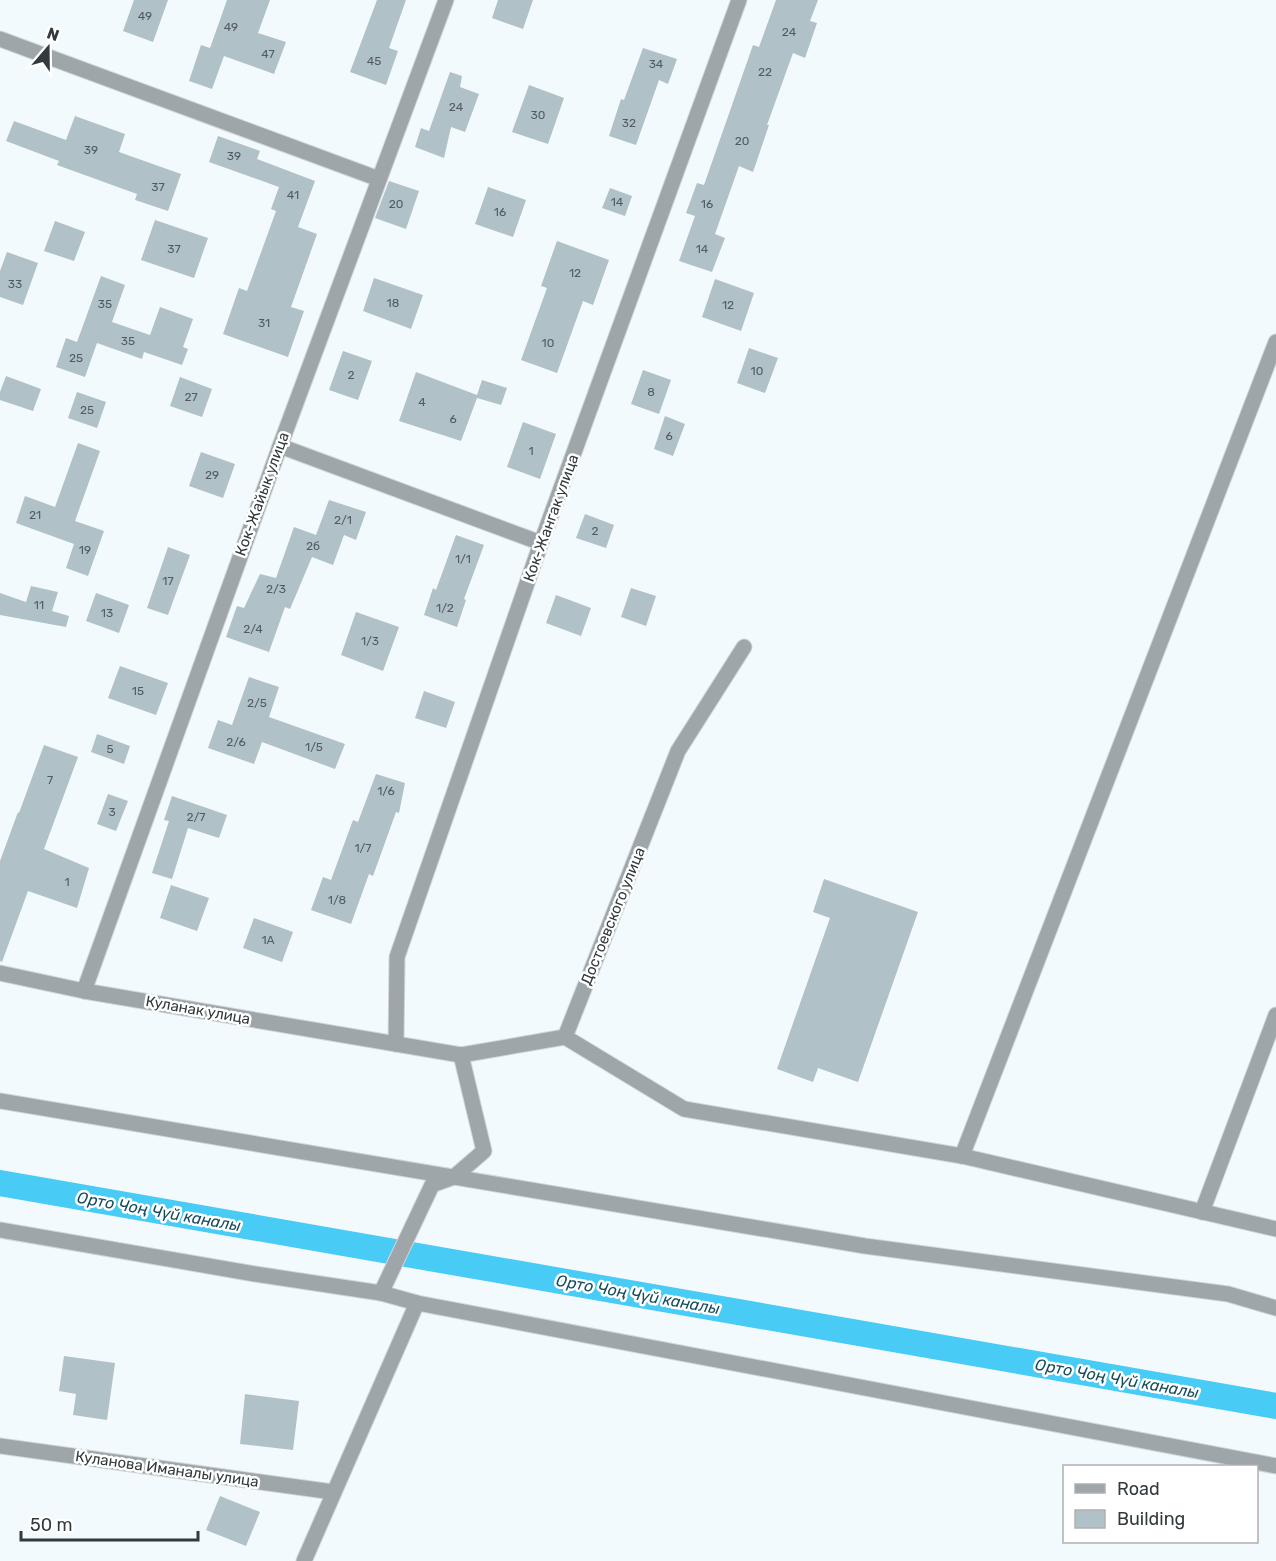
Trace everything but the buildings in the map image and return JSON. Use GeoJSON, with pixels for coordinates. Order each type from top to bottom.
{"type":"FeatureCollection","features":[{"type":"Feature","properties":{"kind":"street","name":"Кок-Жайык улица"},"geometry":{"type":"LineString","coordinates":[[84,991],[280,446],[446,0]]}},
{"type":"Feature","properties":{"kind":"street","name":"Кок-Жангак улица"},"geometry":{"type":"LineString","coordinates":[[396,1044],[397,957],[541,543],[739,0]]}},
{"type":"Feature","properties":{"kind":"street"},"geometry":{"type":"LineString","coordinates":[[0,39],[379,179]]}},
{"type":"Feature","properties":{"kind":"street"},"geometry":{"type":"LineString","coordinates":[[962,1156],[1276,342]]}},
{"type":"Feature","properties":{"kind":"street"},"geometry":{"type":"LineString","coordinates":[[280,446],[541,543]]}},
{"type":"Feature","properties":{"kind":"street","name":"Достоевского улица"},"geometry":{"type":"LineString","coordinates":[[565,1037],[678,751],[744,647]]}},
{"type":"Feature","properties":{"kind":"street","name":"Куланак улица"},"geometry":{"type":"LineString","coordinates":[[0,973],[84,991],[396,1044]]}},
{"type":"Feature","properties":{"kind":"street"},"geometry":{"type":"LineString","coordinates":[[1202,1212],[1276,1015]]}},
{"type":"Feature","properties":{"kind":"street"},"geometry":{"type":"LineString","coordinates":[[396,1044],[461,1055],[565,1037],[684,1109],[962,1156],[1276,1229]]}},
{"type":"Feature","properties":{"kind":"street"},"geometry":{"type":"LineString","coordinates":[[381,1293],[432,1185],[454,1177],[484,1151],[461,1055]]}},
{"type":"Feature","properties":{"kind":"street"},"geometry":{"type":"LineString","coordinates":[[0,1101],[865,1246],[1228,1294],[1276,1308]]}},
{"type":"Feature","properties":{"kind":"street"},"geometry":{"type":"LineString","coordinates":[[0,1230],[255,1275],[381,1293],[417,1303],[1276,1466]]}},
{"type":"Feature","properties":{"kind":"street"},"geometry":{"type":"LineString","coordinates":[[304,1561],[417,1303]]}},
{"type":"Feature","properties":{"kind":"street","name":"Куланова Иманалы улица"},"geometry":{"type":"LineString","coordinates":[[0,1446],[333,1492]]}},
{"type":"Feature","properties":{"kind":"waterway","name":"Орто Чоң Чүй каналы"},"geometry":{"type":"LineString","coordinates":[[0,1183],[1276,1406]]}}]}
